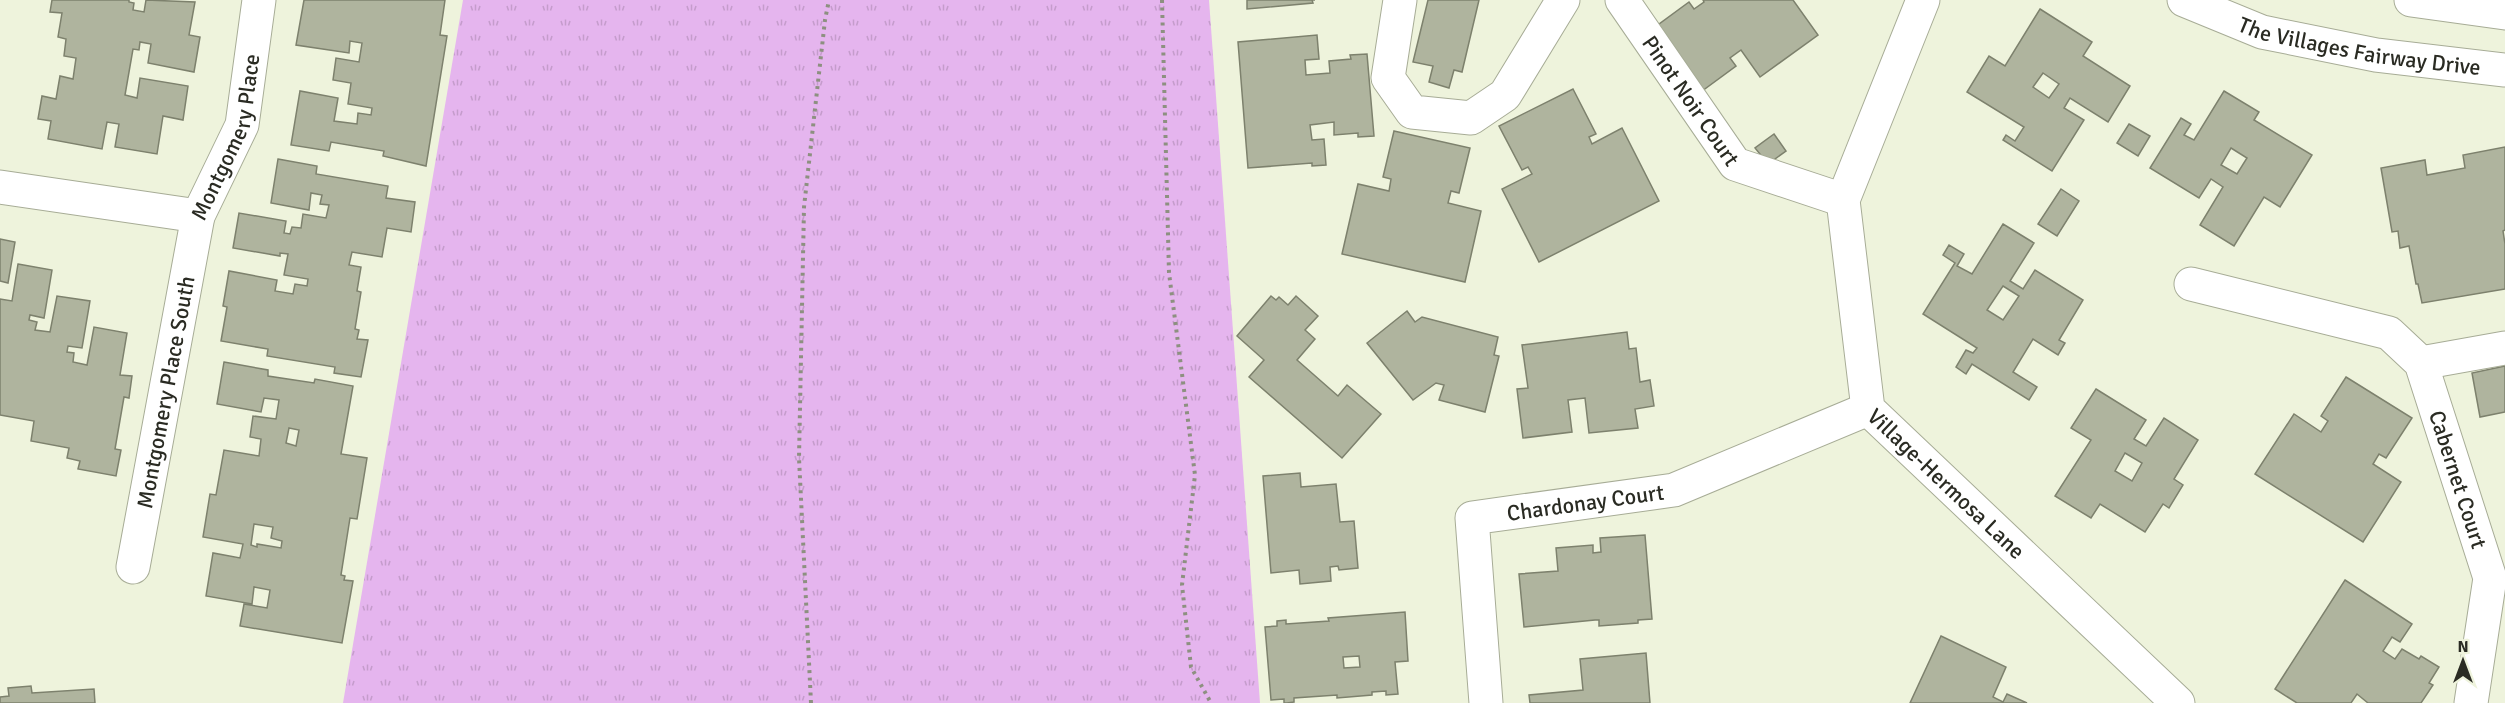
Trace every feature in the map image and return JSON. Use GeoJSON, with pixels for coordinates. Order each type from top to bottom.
{"type":"FeatureCollection","features":[{"type":"Feature","properties":{"kind":"street","name":"Montgomery Place"},"geometry":{"type":"LineString","coordinates":[[0,187],[198,216],[242,125],[259,0]]}},
{"type":"Feature","properties":{"kind":"street"},"geometry":{"type":"LineString","coordinates":[[1400,0],[1388,78],[1412,112],[1471,118],[1505,95],[1563,0]]}},
{"type":"Feature","properties":{"kind":"street","name":"Pinot Noir Court"},"geometry":{"type":"LineString","coordinates":[[1622,0],[1735,164],[1844,200]]}},
{"type":"Feature","properties":{"kind":"street","name":"Village-Hermosa Lane"},"geometry":{"type":"LineString","coordinates":[[1923,0],[1844,200],[1868,409],[2178,703]]}},
{"type":"Feature","properties":{"kind":"street","name":"The Villages Fairway Drive"},"geometry":{"type":"LineString","coordinates":[[2184,0],[2262,32],[2376,55],[2505,70]]}},
{"type":"Feature","properties":{"kind":"street"},"geometry":{"type":"LineString","coordinates":[[2411,0],[2505,13]]}},
{"type":"Feature","properties":{"kind":"street","name":"Montgomery Place South"},"geometry":{"type":"LineString","coordinates":[[133,567],[198,216]]}},
{"type":"Feature","properties":{"kind":"street","name":"Cabernet Court"},"geometry":{"type":"LineString","coordinates":[[2192,284],[2389,333],[2421,363],[2490,578],[2471,703]]}},
{"type":"Feature","properties":{"kind":"street"},"geometry":{"type":"LineString","coordinates":[[2421,363],[2505,348]]}},
{"type":"Feature","properties":{"kind":"street","name":"Chardonay Court"},"geometry":{"type":"LineString","coordinates":[[1486,703],[1472,518],[1674,490],[1868,409]]}},
{"type":"Feature","properties":{"kind":"path"},"geometry":{"type":"LineString","coordinates":[[811,703],[799,458],[804,207],[829,0]]}},
{"type":"Feature","properties":{"kind":"path"},"geometry":{"type":"LineString","coordinates":[[1162,0],[1169,273],[1195,475],[1182,585],[1191,667],[1211,703]]}},
{"type":"Feature","properties":{"kind":"green space"},"geometry":{"type":"Polygon","coordinates":[[[463,0],[1209,0],[1260,703],[343,703],[463,0]]]}},
{"type":"Feature","properties":{"kind":"building"},"geometry":{"type":"Polygon","coordinates":[[[52,0],[129,0],[134,3],[133,10],[144,12],[146,0],[195,2],[189,35],[200,37],[194,72],[148,63],[151,44],[140,42],[139,50],[133,49],[125,95],[137,98],[140,78],[188,86],[183,120],[163,116],[157,154],[115,147],[119,124],[107,122],[102,149],[48,139],[51,121],[38,119],[42,96],[56,99],[60,76],[73,79],[76,58],[64,56],[66,39],[58,37],[62,13],[50,12],[52,0]]]}},
{"type":"Feature","properties":{"kind":"building"},"geometry":{"type":"Polygon","coordinates":[[[304,0],[445,0],[440,35],[447,36],[426,166],[383,156],[384,151],[331,142],[329,151],[291,145],[300,91],[338,98],[334,121],[357,124],[358,113],[371,115],[372,108],[348,104],[351,83],[333,80],[336,58],[359,62],[362,43],[350,41],[349,53],[296,45],[304,0]]]}},
{"type":"Feature","properties":{"kind":"building"},"geometry":{"type":"Polygon","coordinates":[[[1247,0],[1312,0],[1313,3],[1247,9],[1247,0]]]}},
{"type":"Feature","properties":{"kind":"building"},"geometry":{"type":"Polygon","coordinates":[[[1428,0],[1479,0],[1462,72],[1454,70],[1449,88],[1429,82],[1433,66],[1413,62],[1428,0]]]}},
{"type":"Feature","properties":{"kind":"building"},"geometry":{"type":"Polygon","coordinates":[[[1703,0],[1793,0],[1818,35],[1760,77],[1741,50],[1730,58],[1736,66],[1698,94],[1651,30],[1689,2],[1694,9],[1704,2],[1703,0]]]}},
{"type":"Feature","properties":{"kind":"building"},"geometry":{"type":"Polygon","coordinates":[[[2040,9],[2092,42],[2083,56],[2130,86],[2108,122],[2070,98],[2064,108],[2084,120],[2052,171],[2003,140],[2006,135],[2015,141],[2024,127],[1967,92],[1989,56],[2005,66],[2040,9]],[[2043,73],[2033,87],[2049,98],[2059,84],[2043,73]]]}},
{"type":"Feature","properties":{"kind":"building"},"geometry":{"type":"Polygon","coordinates":[[[1317,35],[1319,59],[1305,60],[1306,75],[1330,73],[1329,61],[1351,59],[1350,55],[1367,54],[1374,136],[1358,137],[1358,133],[1334,135],[1334,122],[1310,125],[1312,140],[1324,139],[1326,165],[1312,166],[1312,163],[1248,168],[1238,42],[1317,35]]]}},
{"type":"Feature","properties":{"kind":"building"},"geometry":{"type":"Polygon","coordinates":[[[1573,89],[1596,134],[1589,137],[1592,144],[1622,128],[1659,201],[1539,262],[1502,189],[1532,174],[1528,167],[1522,170],[1499,126],[1573,89]]]}},
{"type":"Feature","properties":{"kind":"building"},"geometry":{"type":"Polygon","coordinates":[[[2224,91],[2259,112],[2254,120],[2312,155],[2280,207],[2264,197],[2234,246],[2200,225],[2223,187],[2211,179],[2199,198],[2150,168],[2181,118],[2191,124],[2184,135],[2194,140],[2224,91]],[[2231,148],[2221,165],[2237,174],[2247,158],[2231,148]]]}},
{"type":"Feature","properties":{"kind":"building"},"geometry":{"type":"Polygon","coordinates":[[[2129,124],[2150,136],[2138,156],[2117,143],[2129,124]]]}},
{"type":"Feature","properties":{"kind":"building"},"geometry":{"type":"Polygon","coordinates":[[[1394,131],[1470,148],[1459,193],[1451,191],[1448,203],[1481,211],[1465,282],[1342,254],[1358,184],[1389,191],[1391,179],[1383,177],[1394,131]]]}},
{"type":"Feature","properties":{"kind":"building"},"geometry":{"type":"Polygon","coordinates":[[[1774,134],[1786,151],[1768,164],[1755,148],[1774,134]]]}},
{"type":"Feature","properties":{"kind":"building"},"geometry":{"type":"Polygon","coordinates":[[[2505,147],[2505,230],[2503,231],[2505,289],[2422,303],[2409,246],[2400,248],[2398,231],[2392,232],[2381,168],[2425,160],[2427,175],[2465,168],[2463,155],[2505,147]]]}},
{"type":"Feature","properties":{"kind":"building"},"geometry":{"type":"Polygon","coordinates":[[[278,159],[317,166],[316,174],[388,186],[386,198],[415,202],[411,232],[387,228],[382,257],[352,252],[349,265],[361,267],[357,291],[361,292],[355,329],[359,330],[357,339],[368,340],[361,377],[334,373],[335,367],[267,356],[268,349],[221,341],[227,307],[223,306],[229,271],[277,280],[275,291],[293,294],[295,284],[307,286],[308,279],[284,275],[288,254],[280,253],[280,256],[233,248],[239,213],[286,221],[284,233],[290,234],[292,227],[301,228],[303,214],[326,218],[329,205],[320,204],[322,195],[311,193],[309,210],[271,203],[278,159]]]}},
{"type":"Feature","properties":{"kind":"building"},"geometry":{"type":"Polygon","coordinates":[[[2061,189],[2079,201],[2057,236],[2038,224],[2061,189]]]}},
{"type":"Feature","properties":{"kind":"building"},"geometry":{"type":"Polygon","coordinates":[[[2003,224],[2034,243],[2010,281],[2023,289],[2035,270],[2083,300],[2059,340],[2065,343],[2058,355],[2033,339],[2013,372],[2037,387],[2029,400],[1972,364],[1966,374],[1956,367],[1966,350],[1973,353],[1977,348],[1923,314],[1955,263],[1943,255],[1949,245],[1964,254],[1957,266],[1972,274],[2003,224]],[[2003,286],[1987,310],[2003,320],[2019,296],[2003,286]]]}},
{"type":"Feature","properties":{"kind":"building"},"geometry":{"type":"Polygon","coordinates":[[[0,239],[15,242],[8,283],[0,281],[0,239]]]}},
{"type":"Feature","properties":{"kind":"building"},"geometry":{"type":"Polygon","coordinates":[[[18,264],[52,270],[44,318],[30,315],[29,320],[37,322],[35,330],[50,332],[57,296],[90,301],[82,348],[68,346],[67,352],[74,353],[73,362],[87,365],[94,327],[127,333],[120,375],[132,376],[129,398],[124,397],[115,449],[121,450],[116,476],[78,469],[80,461],[67,458],[69,448],[31,441],[34,421],[0,415],[0,299],[12,301],[18,264]]]}},
{"type":"Feature","properties":{"kind":"building"},"geometry":{"type":"Polygon","coordinates":[[[1271,296],[1276,300],[1279,297],[1288,305],[1296,296],[1318,316],[1305,330],[1315,339],[1297,360],[1338,396],[1347,385],[1381,414],[1342,458],[1249,377],[1264,360],[1237,336],[1271,296]]]}},
{"type":"Feature","properties":{"kind":"building"},"geometry":{"type":"Polygon","coordinates":[[[1407,311],[1415,322],[1422,317],[1498,337],[1494,355],[1499,356],[1485,412],[1439,400],[1444,385],[1436,383],[1413,400],[1367,343],[1407,311]]]}},
{"type":"Feature","properties":{"kind":"building"},"geometry":{"type":"Polygon","coordinates":[[[1627,332],[1629,349],[1636,348],[1640,382],[1650,380],[1654,406],[1635,409],[1638,428],[1589,433],[1585,398],[1568,400],[1572,432],[1523,438],[1517,389],[1528,388],[1522,345],[1627,332]]]}},
{"type":"Feature","properties":{"kind":"building"},"geometry":{"type":"Polygon","coordinates":[[[224,362],[268,370],[268,376],[314,383],[315,379],[353,386],[341,454],[367,458],[357,519],[350,518],[341,575],[345,576],[344,580],[353,581],[342,643],[240,626],[244,604],[267,608],[270,590],[254,587],[252,604],[206,596],[213,553],[240,558],[243,544],[203,537],[210,494],[216,495],[224,450],[259,456],[261,439],[250,437],[253,416],[276,419],[279,400],[264,398],[261,412],[217,404],[224,362]],[[289,428],[286,443],[296,446],[299,430],[289,428]],[[254,524],[251,545],[281,548],[282,541],[271,538],[273,527],[254,524]]]}},
{"type":"Feature","properties":{"kind":"building"},"geometry":{"type":"Polygon","coordinates":[[[2505,366],[2505,412],[2480,417],[2472,373],[2505,366]]]}},
{"type":"Feature","properties":{"kind":"building"},"geometry":{"type":"Polygon","coordinates":[[[2346,377],[2412,418],[2386,458],[2379,454],[2373,464],[2401,482],[2363,542],[2255,474],[2294,414],[2321,432],[2328,421],[2321,416],[2346,377]]]}},
{"type":"Feature","properties":{"kind":"building"},"geometry":{"type":"Polygon","coordinates":[[[2096,389],[2146,420],[2134,439],[2146,446],[2164,418],[2198,440],[2174,479],[2183,485],[2169,508],[2163,504],[2145,532],[2100,504],[2091,518],[2055,496],[2091,440],[2071,428],[2096,389]],[[2125,453],[2115,471],[2132,481],[2142,463],[2125,453]]]}},
{"type":"Feature","properties":{"kind":"building"},"geometry":{"type":"Polygon","coordinates":[[[1300,473],[1301,487],[1336,484],[1340,522],[1354,521],[1358,568],[1339,570],[1338,566],[1330,567],[1331,581],[1300,584],[1299,570],[1271,573],[1263,476],[1300,473]]]}},
{"type":"Feature","properties":{"kind":"building"},"geometry":{"type":"Polygon","coordinates":[[[1645,535],[1652,619],[1638,620],[1638,623],[1599,626],[1599,620],[1595,620],[1524,627],[1519,574],[1558,571],[1556,548],[1593,545],[1593,553],[1601,552],[1600,538],[1645,535]]]}},
{"type":"Feature","properties":{"kind":"building"},"geometry":{"type":"Polygon","coordinates":[[[2345,580],[2412,624],[2400,642],[2392,637],[2383,651],[2395,659],[2402,649],[2419,659],[2421,656],[2439,667],[2429,683],[2433,685],[2421,703],[2368,703],[2357,694],[2351,703],[2297,703],[2275,689],[2345,580]]]}},
{"type":"Feature","properties":{"kind":"building"},"geometry":{"type":"Polygon","coordinates":[[[1405,612],[1408,661],[1395,662],[1398,694],[1386,695],[1386,691],[1372,692],[1372,695],[1337,698],[1337,695],[1294,698],[1294,702],[1287,703],[1284,703],[1284,699],[1271,700],[1265,627],[1277,626],[1277,621],[1286,620],[1286,624],[1329,621],[1328,618],[1405,612]],[[1359,656],[1343,657],[1344,668],[1360,667],[1359,656]]]}},
{"type":"Feature","properties":{"kind":"building"},"geometry":{"type":"Polygon","coordinates":[[[1941,636],[2006,667],[1993,697],[2003,702],[2007,694],[2027,703],[1910,703],[1941,636]]]}},
{"type":"Feature","properties":{"kind":"building"},"geometry":{"type":"Polygon","coordinates":[[[1646,653],[1650,703],[1530,703],[1529,695],[1583,690],[1580,659],[1646,653]]]}},
{"type":"Feature","properties":{"kind":"building"},"geometry":{"type":"Polygon","coordinates":[[[31,686],[32,693],[94,689],[95,703],[0,703],[0,697],[9,696],[8,688],[31,686]]]}}]}
